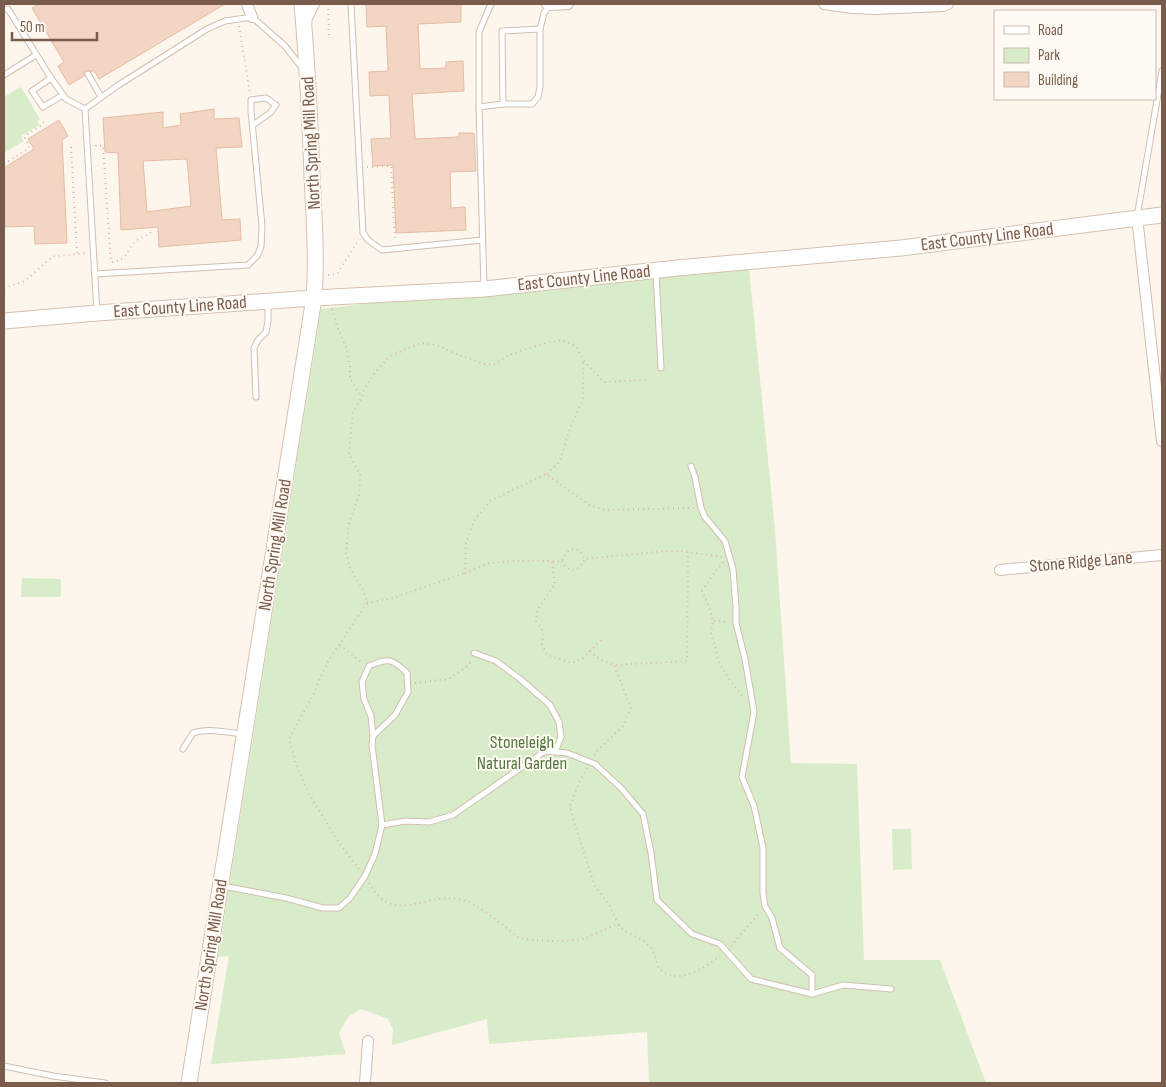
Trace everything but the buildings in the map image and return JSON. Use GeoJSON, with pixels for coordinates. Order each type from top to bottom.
{"type":"FeatureCollection","features":[{"type":"Feature","properties":{"kind":"street"},"geometry":{"type":"LineString","coordinates":[[247,4],[252,17]]}},
{"type":"Feature","properties":{"kind":"street","name":"North Spring Mill Road"},"geometry":{"type":"LineString","coordinates":[[189,1083],[308,344],[321,298],[315,277],[308,74],[302,4]]}},
{"type":"Feature","properties":{"kind":"street"},"geometry":{"type":"LineString","coordinates":[[305,35],[307,18],[314,4]]}},
{"type":"Feature","properties":{"kind":"street"},"geometry":{"type":"LineString","coordinates":[[548,5],[568,4]]}},
{"type":"Feature","properties":{"kind":"street"},"geometry":{"type":"LineString","coordinates":[[824,4],[874,9],[943,6],[948,4]]}},
{"type":"Feature","properties":{"kind":"street","name":"East County Line Road"},"geometry":{"type":"LineString","coordinates":[[4,321],[321,298],[484,289],[656,270],[901,248],[1162,215]]}},
{"type":"Feature","properties":{"kind":"street"},"geometry":{"type":"LineString","coordinates":[[1137,218],[1162,441]]}},
{"type":"Feature","properties":{"kind":"street","name":"Stone Ridge Lane"},"geometry":{"type":"LineString","coordinates":[[1000,570],[1162,555]]}},
{"type":"Feature","properties":{"kind":"street"},"geometry":{"type":"LineString","coordinates":[[365,1083],[368,1041]]}},
{"type":"Feature","properties":{"kind":"lane"},"geometry":{"type":"LineString","coordinates":[[351,4],[363,233],[368,240],[382,250],[482,240]]}},
{"type":"Feature","properties":{"kind":"lane"},"geometry":{"type":"LineString","coordinates":[[484,289],[478,107],[479,32],[491,4]]}},
{"type":"Feature","properties":{"kind":"lane"},"geometry":{"type":"LineString","coordinates":[[478,107],[503,104],[532,104],[538,97],[540,87],[540,29],[548,5]]}},
{"type":"Feature","properties":{"kind":"lane"},"geometry":{"type":"LineString","coordinates":[[4,9],[8,8],[36,55],[66,99],[85,109]]}},
{"type":"Feature","properties":{"kind":"lane"},"geometry":{"type":"LineString","coordinates":[[85,109],[207,29],[225,21],[252,17],[284,46],[308,74]]}},
{"type":"Feature","properties":{"kind":"lane"},"geometry":{"type":"LineString","coordinates":[[503,104],[502,31],[540,29]]}},
{"type":"Feature","properties":{"kind":"lane"},"geometry":{"type":"LineString","coordinates":[[4,74],[36,55]]}},
{"type":"Feature","properties":{"kind":"lane"},"geometry":{"type":"LineString","coordinates":[[1137,218],[1162,71]]}},
{"type":"Feature","properties":{"kind":"lane"},"geometry":{"type":"LineString","coordinates":[[88,74],[101,97]]}},
{"type":"Feature","properties":{"kind":"lane"},"geometry":{"type":"LineString","coordinates":[[51,78],[32,91],[43,107],[63,95]]}},
{"type":"Feature","properties":{"kind":"lane"},"geometry":{"type":"LineString","coordinates":[[95,274],[248,264],[257,256],[261,247],[262,226],[253,124],[251,100],[266,98],[276,105],[270,113],[253,124]]}},
{"type":"Feature","properties":{"kind":"lane"},"geometry":{"type":"LineString","coordinates":[[85,109],[97,313]]}},
{"type":"Feature","properties":{"kind":"lane"},"geometry":{"type":"LineString","coordinates":[[656,270],[661,368]]}},
{"type":"Feature","properties":{"kind":"lane"},"geometry":{"type":"LineString","coordinates":[[256,397],[254,348],[258,340],[266,332],[268,302]]}},
{"type":"Feature","properties":{"kind":"lane"},"geometry":{"type":"LineString","coordinates":[[691,466],[695,476],[701,508],[705,517],[725,541],[733,570],[736,623],[745,659],[754,712],[742,778],[754,806],[763,848],[763,893],[765,906],[772,918],[780,948],[812,975],[812,994]]}},
{"type":"Feature","properties":{"kind":"lane"},"geometry":{"type":"LineString","coordinates":[[474,656],[496,661],[550,705],[559,722],[561,737],[555,752]]}},
{"type":"Feature","properties":{"kind":"lane"},"geometry":{"type":"LineString","coordinates":[[220,885],[286,898],[323,908],[339,908],[350,898],[365,876],[375,854],[382,825],[372,745],[371,716],[364,699],[362,682],[369,666],[383,660],[397,663],[407,673],[408,692],[395,715],[373,736]]}},
{"type":"Feature","properties":{"kind":"lane"},"geometry":{"type":"LineString","coordinates":[[183,748],[193,733],[200,731],[245,734]]}},
{"type":"Feature","properties":{"kind":"lane"},"geometry":{"type":"LineString","coordinates":[[382,825],[405,821],[429,822],[453,816],[545,751],[568,753],[595,764],[621,788],[643,814],[657,900],[692,934],[720,944],[751,979],[812,994],[843,985],[891,989]]}},
{"type":"Feature","properties":{"kind":"lane"},"geometry":{"type":"LineString","coordinates":[[4,1066],[53,1076],[105,1083]]}},
{"type":"Feature","properties":{"kind":"path"},"geometry":{"type":"LineString","coordinates":[[328,4],[329,38]]}},
{"type":"Feature","properties":{"kind":"path"},"geometry":{"type":"LineString","coordinates":[[238,20],[251,100]]}},
{"type":"Feature","properties":{"kind":"path"},"geometry":{"type":"LineString","coordinates":[[4,164],[28,149],[29,145],[25,138],[26,135],[42,125],[45,119]]}},
{"type":"Feature","properties":{"kind":"path"},"geometry":{"type":"LineString","coordinates":[[96,139],[96,146],[103,146],[111,262],[121,259],[134,242],[149,235],[153,230]]}},
{"type":"Feature","properties":{"kind":"path"},"geometry":{"type":"LineString","coordinates":[[71,147],[77,254]]}},
{"type":"Feature","properties":{"kind":"path"},"geometry":{"type":"LineString","coordinates":[[360,168],[391,166],[395,249]]}},
{"type":"Feature","properties":{"kind":"path"},"geometry":{"type":"LineString","coordinates":[[315,277],[337,274],[363,233]]}},
{"type":"Feature","properties":{"kind":"path"},"geometry":{"type":"LineString","coordinates":[[4,288],[25,281],[52,257],[94,253]]}},
{"type":"Feature","properties":{"kind":"path"},"geometry":{"type":"LineString","coordinates":[[321,298],[337,326],[346,347],[350,366],[350,379],[362,397]]}},
{"type":"Feature","properties":{"kind":"path"},"geometry":{"type":"LineString","coordinates":[[367,603],[364,592],[350,568],[346,552],[349,523],[359,495],[360,475],[349,454],[354,413],[364,389],[373,375],[390,356],[420,343],[437,346],[484,364],[494,364],[507,356],[529,348],[562,340],[576,346],[583,360],[604,382],[648,380]]}},
{"type":"Feature","properties":{"kind":"path"},"geometry":{"type":"LineString","coordinates":[[464,572],[466,542],[475,519],[490,501],[546,474],[560,461],[583,399],[583,360]]}},
{"type":"Feature","properties":{"kind":"path"},"geometry":{"type":"LineString","coordinates":[[546,474],[591,506],[605,510],[701,508]]}},
{"type":"Feature","properties":{"kind":"path"},"geometry":{"type":"LineString","coordinates":[[571,549],[580,551],[584,559],[580,567],[574,570],[566,568],[562,561],[566,553],[571,549]]}},
{"type":"Feature","properties":{"kind":"path"},"geometry":{"type":"LineString","coordinates":[[584,559],[666,551],[723,557],[722,564],[714,572],[702,591],[709,607],[712,621],[711,634],[718,660],[724,672],[754,712]]}},
{"type":"Feature","properties":{"kind":"path"},"geometry":{"type":"LineString","coordinates":[[590,651],[601,660],[614,665],[687,661],[688,552]]}},
{"type":"Feature","properties":{"kind":"path"},"geometry":{"type":"LineString","coordinates":[[562,561],[489,563],[393,598],[367,603],[327,663],[312,697],[289,739],[296,764],[308,792],[339,844],[365,876],[372,889],[386,902],[406,906],[444,898],[458,899],[477,906],[519,937],[546,941],[585,938],[618,924]]}},
{"type":"Feature","properties":{"kind":"path"},"geometry":{"type":"LineString","coordinates":[[552,562],[555,584],[537,610],[536,616],[536,621],[543,631],[542,644],[547,655],[572,663],[583,658],[603,638]]}},
{"type":"Feature","properties":{"kind":"path"},"geometry":{"type":"LineString","coordinates":[[712,621],[736,623]]}},
{"type":"Feature","properties":{"kind":"path"},"geometry":{"type":"LineString","coordinates":[[340,644],[359,661],[369,666]]}},
{"type":"Feature","properties":{"kind":"path"},"geometry":{"type":"LineString","coordinates":[[407,682],[416,683],[448,679],[464,668],[474,656]]}},
{"type":"Feature","properties":{"kind":"path"},"geometry":{"type":"LineString","coordinates":[[614,665],[631,708],[623,726],[596,752],[579,783],[570,806],[595,888],[609,904],[621,929],[644,941],[652,949],[660,970],[672,977],[689,974],[708,966],[726,952],[765,906]]}},
{"type":"Feature","properties":{"kind":"green space"},"geometry":{"type":"Polygon","coordinates":[[[21,87],[40,119],[37,121],[40,125],[21,136],[24,141],[4,153],[4,97],[21,87]]]}},
{"type":"Feature","properties":{"kind":"green space","name":"Stoneleigh Natural Garden"},"geometry":{"type":"Polygon","coordinates":[[[749,269],[775,530],[791,763],[857,764],[864,960],[940,960],[986,1083],[649,1083],[647,1032],[489,1044],[487,1019],[392,1045],[393,1029],[388,1019],[361,1009],[348,1017],[339,1033],[346,1054],[211,1064],[229,956],[218,957],[321,309],[423,297],[749,269]]]}},
{"type":"Feature","properties":{"kind":"green space"},"geometry":{"type":"Polygon","coordinates":[[[22,578],[61,579],[61,597],[21,597],[22,578]]]}},
{"type":"Feature","properties":{"kind":"green space"},"geometry":{"type":"Polygon","coordinates":[[[892,829],[911,829],[912,869],[893,870],[892,829]]]}}]}
